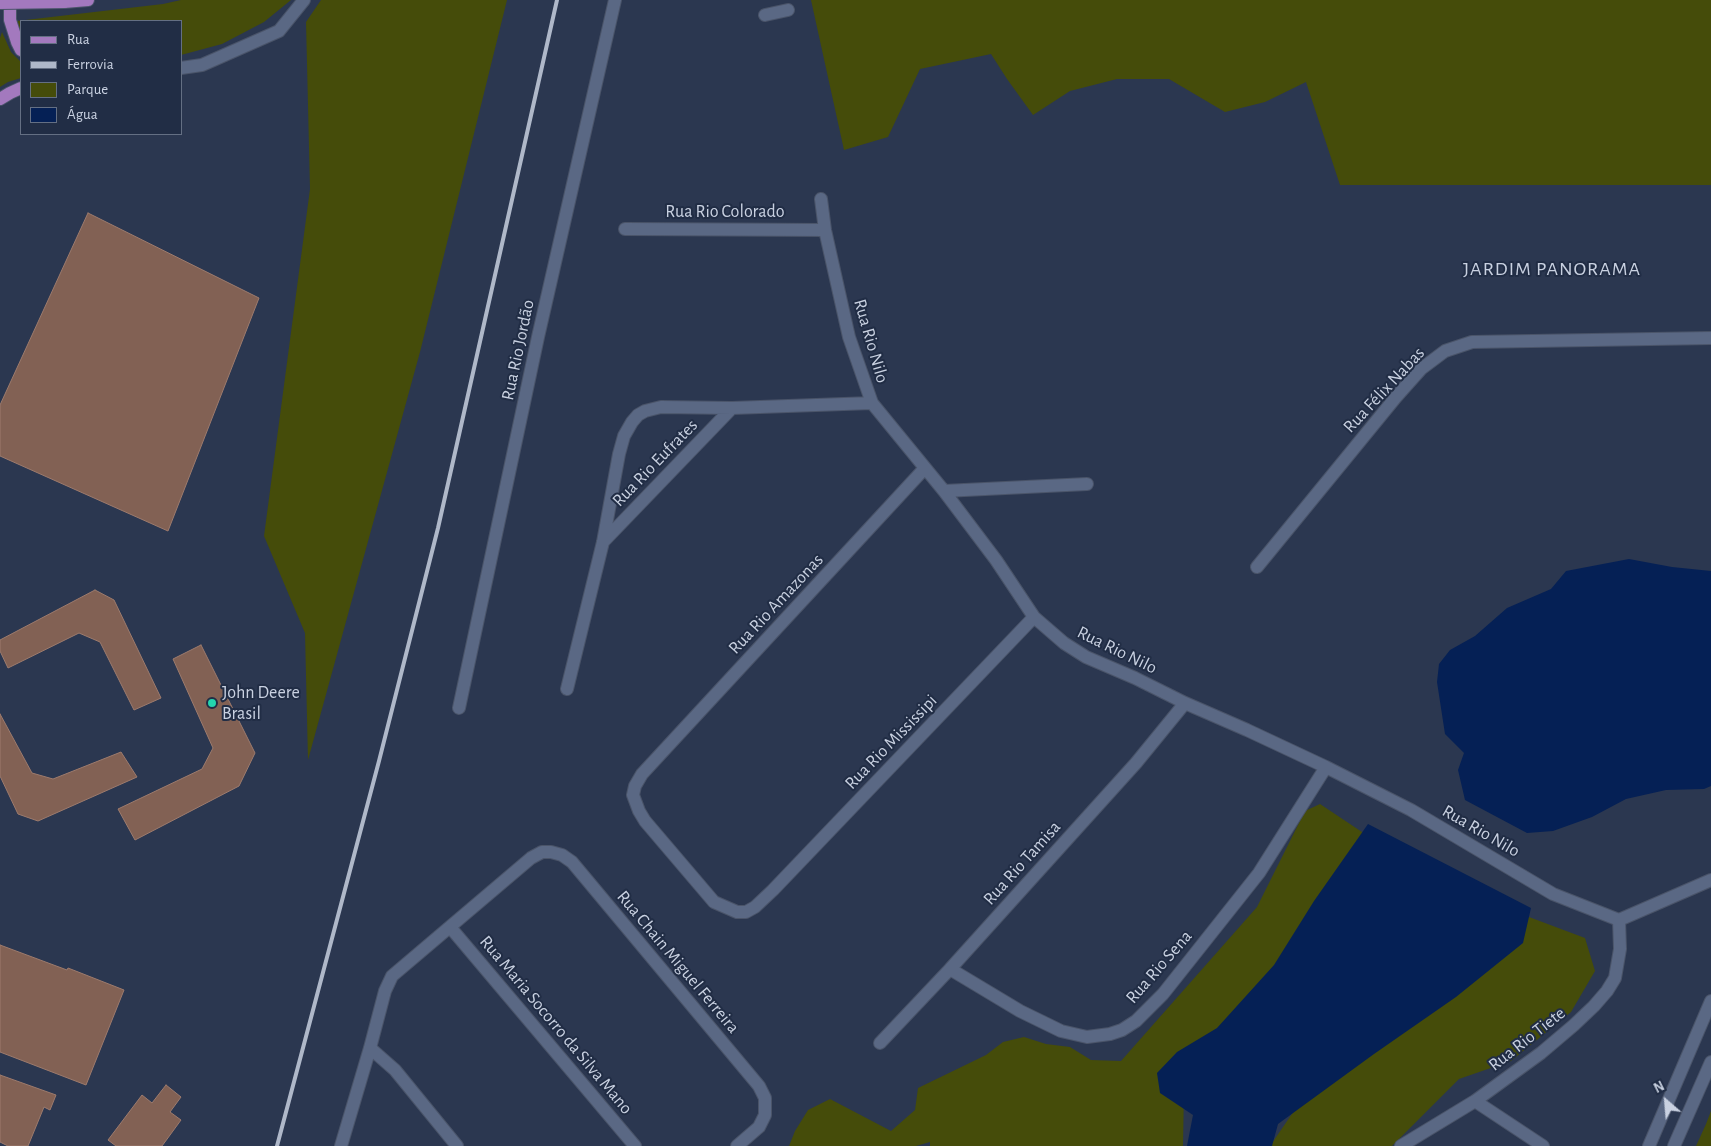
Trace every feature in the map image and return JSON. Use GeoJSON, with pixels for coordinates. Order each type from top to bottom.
{"type":"FeatureCollection","features":[{"type":"Feature","properties":{"kind":"main road"},"geometry":{"type":"LineString","coordinates":[[10,0],[10,20],[20,48]]}},
{"type":"Feature","properties":{"kind":"main road"},"geometry":{"type":"LineString","coordinates":[[0,3],[88,0]]}},
{"type":"Feature","properties":{"kind":"main road"},"geometry":{"type":"LineString","coordinates":[[0,99],[20,88]]}},
{"type":"Feature","properties":{"kind":"street"},"geometry":{"type":"LineString","coordinates":[[182,68],[202,65],[279,31],[304,0]]}},
{"type":"Feature","properties":{"kind":"street","name":"Rua Rio Jordão"},"geometry":{"type":"LineString","coordinates":[[459,708],[538,337],[614,0]]}},
{"type":"Feature","properties":{"kind":"street"},"geometry":{"type":"LineString","coordinates":[[765,15],[788,10]]}},
{"type":"Feature","properties":{"kind":"street","name":"Rua Rio Nilo"},"geometry":{"type":"LineString","coordinates":[[821,199],[825,230],[849,337],[872,403],[944,491],[996,560],[1034,617],[1064,643],[1086,657],[1136,678],[1185,703],[1326,767],[1411,810],[1553,894],[1619,920]]}},
{"type":"Feature","properties":{"kind":"street","name":"Rua Rio Colorado"},"geometry":{"type":"LineString","coordinates":[[625,229],[825,230]]}},
{"type":"Feature","properties":{"kind":"street","name":"Rua Félix Nabas"},"geometry":{"type":"LineString","coordinates":[[1257,567],[1396,397],[1422,369],[1444,351],[1472,342],[1711,338]]}},
{"type":"Feature","properties":{"kind":"street","name":"Rua Rio Eufrates"},"geometry":{"type":"LineString","coordinates":[[567,689],[604,542],[624,436],[638,415],[661,407],[732,408],[872,403]]}},
{"type":"Feature","properties":{"kind":"street","name":"Rua Rio Eufrates"},"geometry":{"type":"LineString","coordinates":[[604,542],[732,408]]}},
{"type":"Feature","properties":{"kind":"street","name":"Rua Rio Amazonas"},"geometry":{"type":"LineString","coordinates":[[773,890],[755,907],[746,912],[738,912],[714,902],[645,821],[633,796],[635,786],[642,774],[652,763],[925,468]]}},
{"type":"Feature","properties":{"kind":"street"},"geometry":{"type":"LineString","coordinates":[[944,491],[1087,484]]}},
{"type":"Feature","properties":{"kind":"street","name":"Rua Rio Mississipi"},"geometry":{"type":"LineString","coordinates":[[773,890],[1034,617]]}},
{"type":"Feature","properties":{"kind":"street","name":"Rua Rio Tamisa"},"geometry":{"type":"LineString","coordinates":[[880,1043],[950,969],[1136,763],[1185,703]]}},
{"type":"Feature","properties":{"kind":"street","name":"Rua Rio Sena"},"geometry":{"type":"LineString","coordinates":[[950,969],[1020,1011],[1061,1031],[1087,1037],[1110,1034],[1122,1030],[1136,1021],[1163,994],[1259,873],[1326,767]]}},
{"type":"Feature","properties":{"kind":"street","name":"Rua Chain Miguel Ferreira"},"geometry":{"type":"LineString","coordinates":[[450,927],[531,858],[542,852],[562,855],[572,862],[759,1086],[765,1098],[765,1115],[759,1127],[737,1146]]}},
{"type":"Feature","properties":{"kind":"street"},"geometry":{"type":"LineString","coordinates":[[1619,920],[1711,880]]}},
{"type":"Feature","properties":{"kind":"street","name":"Rua Rio Tiete"},"geometry":{"type":"LineString","coordinates":[[1401,1146],[1475,1101],[1574,1026],[1607,992],[1615,978],[1620,949],[1619,920]]}},
{"type":"Feature","properties":{"kind":"street"},"geometry":{"type":"LineString","coordinates":[[341,1146],[385,991],[392,976],[450,927]]}},
{"type":"Feature","properties":{"kind":"street","name":"Rua Maria Socorro da Silva Mano"},"geometry":{"type":"LineString","coordinates":[[450,927],[635,1146]]}},
{"type":"Feature","properties":{"kind":"street"},"geometry":{"type":"LineString","coordinates":[[1649,1146],[1711,1001]]}},
{"type":"Feature","properties":{"kind":"street"},"geometry":{"type":"LineString","coordinates":[[370,1048],[395,1070],[457,1146]]}},
{"type":"Feature","properties":{"kind":"street"},"geometry":{"type":"LineString","coordinates":[[1674,1146],[1711,1062]]}},
{"type":"Feature","properties":{"kind":"street"},"geometry":{"type":"LineString","coordinates":[[1475,1101],[1543,1146]]}},
{"type":"Feature","properties":{"kind":"green space"},"geometry":{"type":"Polygon","coordinates":[[[181,0],[291,0],[264,22],[222,44],[182,55],[182,20],[26,20],[163,4],[181,0]]]}},
{"type":"Feature","properties":{"kind":"green space"},"geometry":{"type":"Polygon","coordinates":[[[321,0],[507,0],[420,352],[308,760],[305,633],[264,536],[310,189],[306,22],[321,0]]]}},
{"type":"Feature","properties":{"kind":"green space"},"geometry":{"type":"Polygon","coordinates":[[[811,0],[1711,0],[1711,185],[1340,185],[1306,82],[1265,102],[1225,112],[1169,79],[1117,79],[1070,91],[1033,115],[991,54],[920,69],[888,137],[844,150],[811,0]]]}},
{"type":"Feature","properties":{"kind":"green space"},"geometry":{"type":"Polygon","coordinates":[[[17,21],[20,21],[20,34],[17,21]]]}},
{"type":"Feature","properties":{"kind":"green space"},"geometry":{"type":"Polygon","coordinates":[[[2,32],[11,52],[20,61],[20,78],[0,87],[0,38],[2,32]]]}},
{"type":"Feature","properties":{"kind":"green space"},"geometry":{"type":"Polygon","coordinates":[[[1320,804],[1365,834],[1356,906],[1184,1088],[1183,1146],[930,1146],[930,1142],[916,1146],[789,1146],[795,1131],[808,1110],[830,1099],[891,1131],[915,1110],[918,1088],[986,1055],[1003,1042],[1024,1037],[1046,1044],[1070,1047],[1091,1060],[1121,1061],[1257,907],[1305,811],[1320,804]]]}},
{"type":"Feature","properties":{"kind":"green space"},"geometry":{"type":"Polygon","coordinates":[[[1529,917],[1585,938],[1595,971],[1571,1012],[1511,1061],[1459,1079],[1392,1146],[1270,1146],[1298,1105],[1459,993],[1529,917]]]}},
{"type":"Feature","properties":{"kind":"green space"},"geometry":{"type":"Polygon","coordinates":[[[1711,1111],[1711,1146],[1696,1146],[1706,1124],[1711,1111]]]}},
{"type":"Feature","properties":{"kind":"water"},"geometry":{"type":"Polygon","coordinates":[[[1629,559],[1672,567],[1711,571],[1711,786],[1704,789],[1666,790],[1626,799],[1592,817],[1553,831],[1527,833],[1465,800],[1458,770],[1464,753],[1445,734],[1437,682],[1439,664],[1450,650],[1475,636],[1507,608],[1551,589],[1566,571],[1629,559]]]}},
{"type":"Feature","properties":{"kind":"water"},"geometry":{"type":"Polygon","coordinates":[[[1368,824],[1531,908],[1523,943],[1456,997],[1278,1124],[1272,1146],[1187,1146],[1193,1115],[1160,1093],[1157,1073],[1177,1052],[1217,1028],[1274,965],[1314,901],[1368,824]]]}},
{"type":"Feature","properties":{"kind":"building"},"geometry":{"type":"Polygon","coordinates":[[[88,213],[259,298],[168,531],[0,456],[0,405],[88,213]]]}},
{"type":"Feature","properties":{"kind":"building"},"geometry":{"type":"Polygon","coordinates":[[[95,590],[114,600],[161,698],[134,710],[100,642],[79,633],[8,668],[0,651],[0,640],[95,590]]]}},
{"type":"Feature","properties":{"kind":"building","name":"John Deere Brasil"},"geometry":{"type":"Polygon","coordinates":[[[201,645],[255,753],[239,786],[135,840],[118,809],[202,769],[213,748],[173,659],[201,645]]]}},
{"type":"Feature","properties":{"kind":"building"},"geometry":{"type":"Polygon","coordinates":[[[0,714],[32,773],[53,779],[121,752],[137,777],[38,821],[18,814],[0,776],[0,714]]]}},
{"type":"Feature","properties":{"kind":"building"},"geometry":{"type":"Polygon","coordinates":[[[0,945],[67,970],[68,968],[124,990],[86,1085],[0,1052],[0,945]]]}},
{"type":"Feature","properties":{"kind":"building"},"geometry":{"type":"Polygon","coordinates":[[[0,1075],[56,1095],[50,1110],[44,1107],[28,1146],[8,1146],[0,1142],[0,1075]]]}},
{"type":"Feature","properties":{"kind":"building"},"geometry":{"type":"Polygon","coordinates":[[[166,1085],[181,1097],[170,1112],[181,1120],[162,1146],[116,1146],[108,1140],[142,1095],[152,1103],[166,1085]]]}},
{"type":"Feature","properties":{"kind":"railway"},"geometry":{"type":"LineString","coordinates":[[277,1146],[379,761],[438,528],[557,0]]}},
{"type":"Feature","properties":{"kind":"place","name":"John Deere Brasil"},"geometry":{"type":"Point","coordinates":[212,703]}},
{"type":"Feature","properties":{"kind":"district","name":"JARDIM PANORAMA"},"geometry":{"type":"Point","coordinates":[1552,269]}}]}
